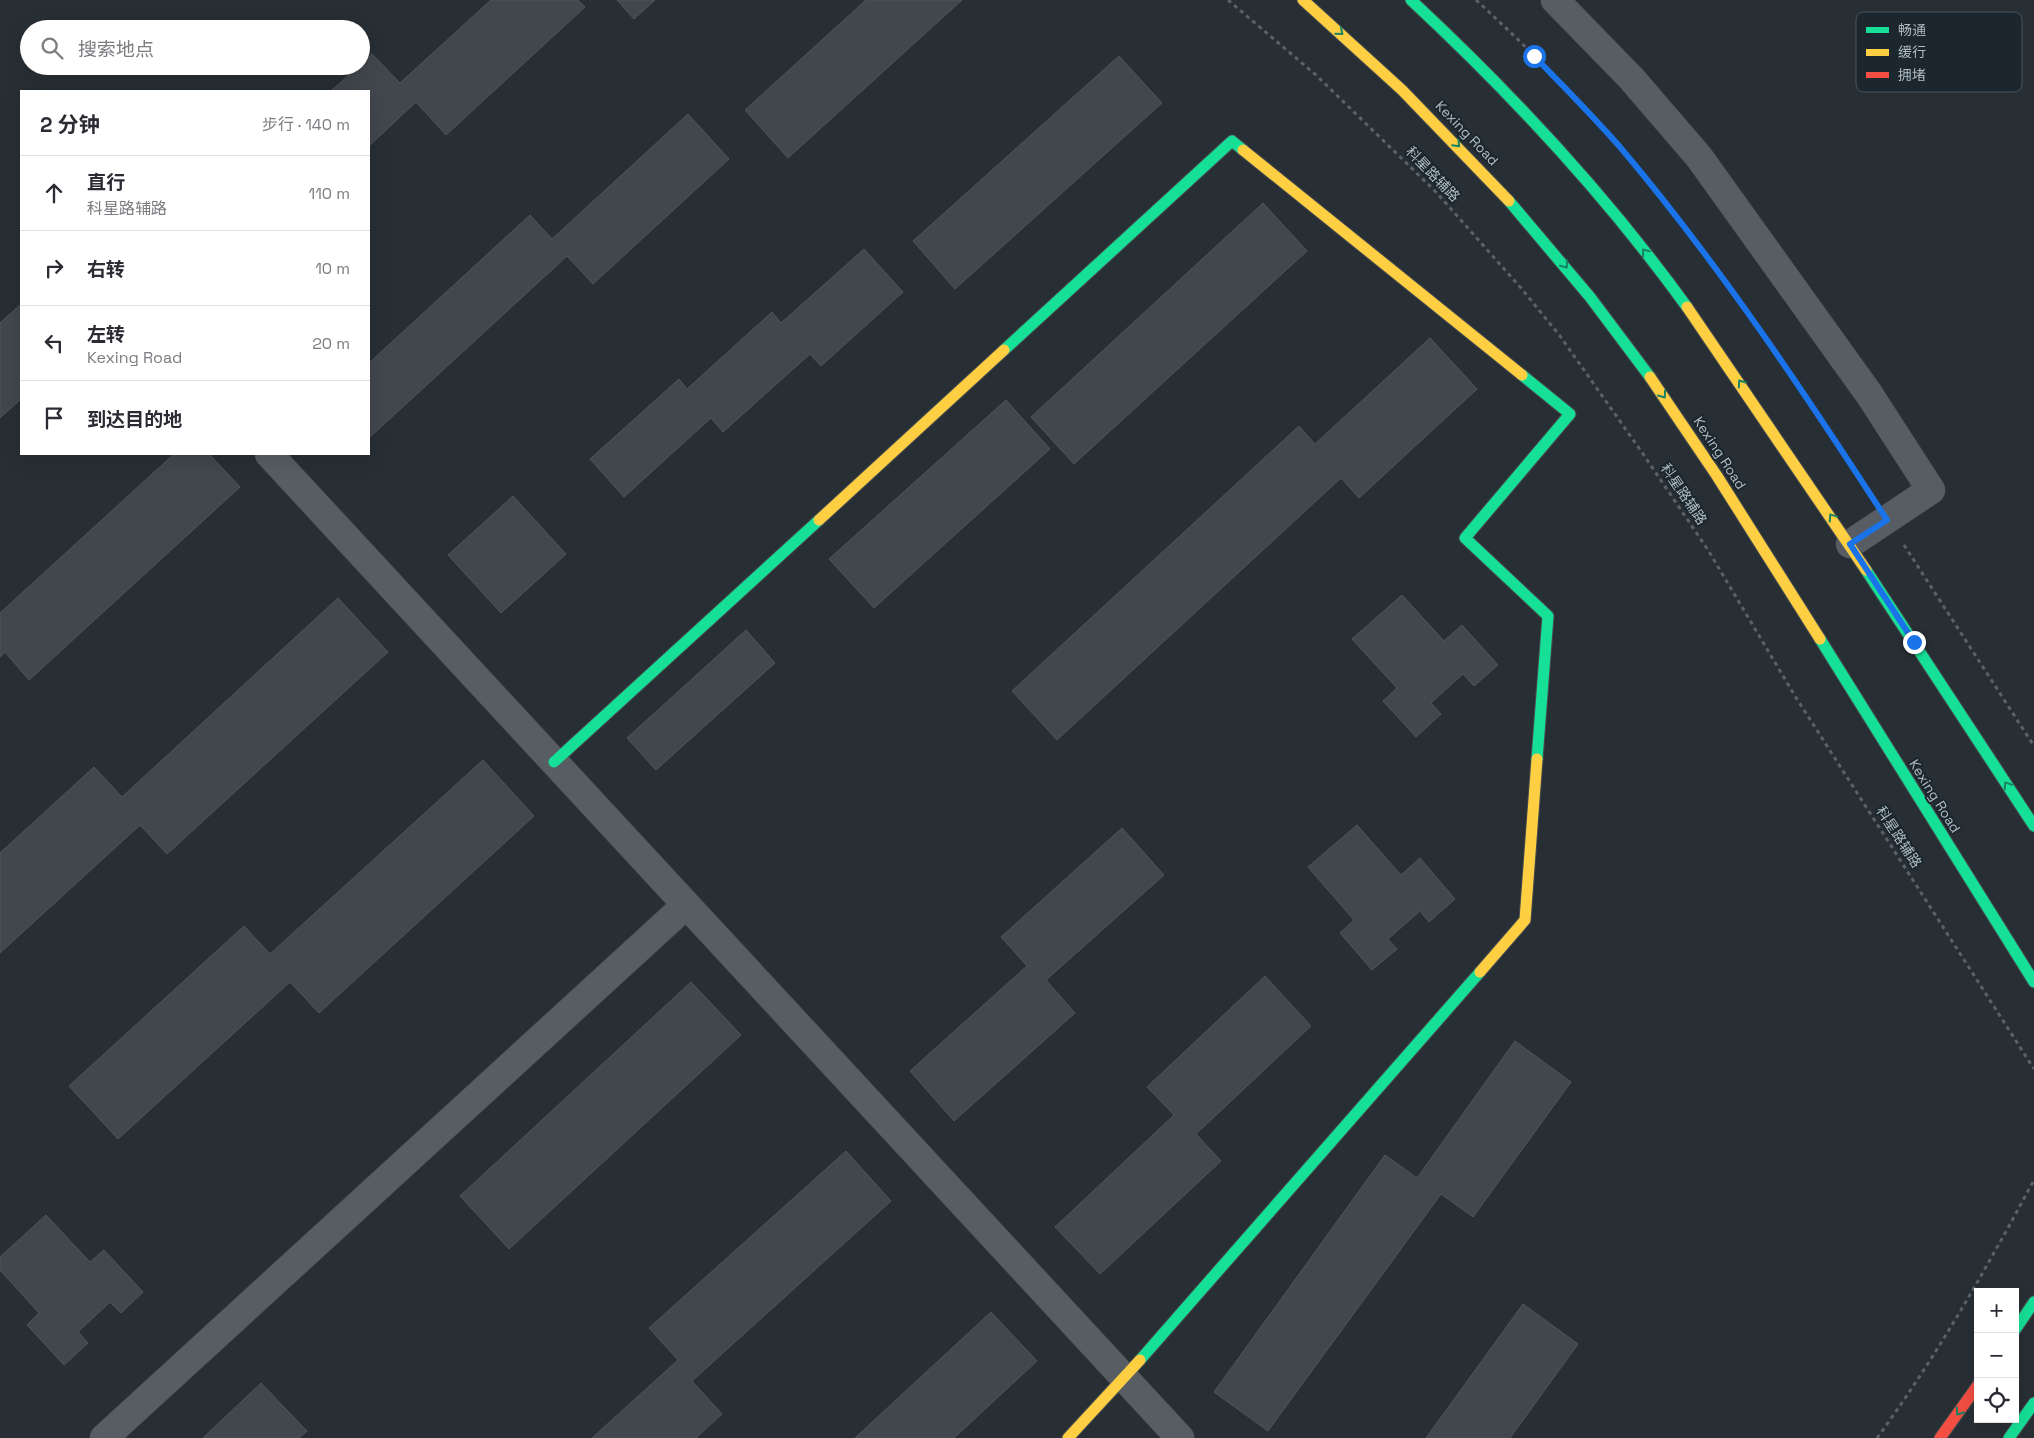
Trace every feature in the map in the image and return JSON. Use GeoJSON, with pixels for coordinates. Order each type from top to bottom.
{"type":"FeatureCollection","features":[{"type":"Feature","properties":{"kind":"street","name":"Kexing Road"},"geometry":{"type":"LineString","coordinates":[[1303,0],[1438,123],[1557,256],[1630,350],[1716,472],[2034,982]]}},
{"type":"Feature","properties":{"kind":"street"},"geometry":{"type":"LineString","coordinates":[[1411,0],[1488,73],[1534,121],[1640,245],[1726,362],[1850,544],[2034,826]]}},
{"type":"Feature","properties":{"kind":"street"},"geometry":{"type":"LineString","coordinates":[[1555,0],[1631,78],[1699,157],[1869,394],[1931,490],[1850,544]]}},
{"type":"Feature","properties":{"kind":"street"},"geometry":{"type":"LineString","coordinates":[[554,762],[1232,141],[1570,414],[1465,538],[1548,616],[1525,920],[1124,1378],[1068,1438]]}},
{"type":"Feature","properties":{"kind":"street"},"geometry":{"type":"LineString","coordinates":[[270,455],[1180,1438]]}},
{"type":"Feature","properties":{"kind":"street"},"geometry":{"type":"LineString","coordinates":[[104,1438],[686,905]]}},
{"type":"Feature","properties":{"kind":"street"},"geometry":{"type":"LineString","coordinates":[[2019,1324],[2034,1302]]}},
{"type":"Feature","properties":{"kind":"street"},"geometry":{"type":"LineString","coordinates":[[1940,1438],[1974,1391]]}},
{"type":"Feature","properties":{"kind":"street"},"geometry":{"type":"LineString","coordinates":[[2009,1438],[2034,1403]]}},
{"type":"Feature","properties":{"kind":"path","name":"科星路辅路"},"geometry":{"type":"LineString","coordinates":[[1228,0],[1316,75],[1399,154],[1478,238],[1560,336],[1702,542],[1795,696],[2034,1069]]}},
{"type":"Feature","properties":{"kind":"path"},"geometry":{"type":"LineString","coordinates":[[1476,0],[1590,114],[1676,215],[1812,405],[2034,746]]}},
{"type":"Feature","properties":{"kind":"path"},"geometry":{"type":"LineString","coordinates":[[1877,1438],[1949,1331],[2034,1180]]}},
{"type":"Feature","properties":{"kind":"building"},"geometry":{"type":"Polygon","coordinates":[[[491,0],[578,0],[585,7],[446,135],[416,102],[370,145],[370,90],[332,90],[349,75],[370,75],[370,56],[372,54],[400,83],[491,0]]]}},
{"type":"Feature","properties":{"kind":"building"},"geometry":{"type":"Polygon","coordinates":[[[617,0],[655,0],[634,19],[617,0]]]}},
{"type":"Feature","properties":{"kind":"building"},"geometry":{"type":"Polygon","coordinates":[[[866,0],[962,0],[788,158],[745,110],[866,0]]]}},
{"type":"Feature","properties":{"kind":"building"},"geometry":{"type":"Polygon","coordinates":[[[1119,56],[1162,103],[955,289],[913,241],[1119,56]]]}},
{"type":"Feature","properties":{"kind":"building"},"geometry":{"type":"Polygon","coordinates":[[[688,114],[729,159],[593,284],[567,256],[370,437],[370,362],[530,215],[552,239],[688,114]]]}},
{"type":"Feature","properties":{"kind":"building"},"geometry":{"type":"Polygon","coordinates":[[[1263,203],[1307,251],[1074,464],[1031,417],[1263,203]]]}},
{"type":"Feature","properties":{"kind":"building"},"geometry":{"type":"Polygon","coordinates":[[[864,249],[903,292],[821,366],[810,354],[723,432],[711,418],[624,497],[590,459],[679,379],[687,389],[772,312],[781,323],[864,249]]]}},
{"type":"Feature","properties":{"kind":"building"},"geometry":{"type":"Polygon","coordinates":[[[20,305],[20,400],[0,418],[0,323],[20,305]]]}},
{"type":"Feature","properties":{"kind":"building"},"geometry":{"type":"Polygon","coordinates":[[[1430,338],[1477,389],[1359,498],[1341,478],[1057,740],[1012,691],[1299,426],[1315,444],[1430,338]]]}},
{"type":"Feature","properties":{"kind":"building"},"geometry":{"type":"Polygon","coordinates":[[[1006,400],[1050,449],[874,608],[829,559],[1006,400]]]}},
{"type":"Feature","properties":{"kind":"building"},"geometry":{"type":"Polygon","coordinates":[[[173,455],[210,455],[240,487],[29,680],[5,652],[0,657],[0,613],[173,455]]]}},
{"type":"Feature","properties":{"kind":"building"},"geometry":{"type":"Polygon","coordinates":[[[513,496],[566,554],[501,613],[448,555],[513,496]]]}},
{"type":"Feature","properties":{"kind":"building"},"geometry":{"type":"Polygon","coordinates":[[[1402,595],[1444,641],[1462,625],[1498,665],[1474,686],[1463,674],[1431,703],[1441,714],[1416,737],[1383,701],[1397,688],[1352,639],[1402,595]]]}},
{"type":"Feature","properties":{"kind":"building"},"geometry":{"type":"Polygon","coordinates":[[[338,598],[388,652],[167,854],[140,825],[0,953],[0,853],[94,767],[122,797],[338,598]]]}},
{"type":"Feature","properties":{"kind":"building"},"geometry":{"type":"Polygon","coordinates":[[[746,630],[775,663],[656,770],[627,738],[746,630]]]}},
{"type":"Feature","properties":{"kind":"building"},"geometry":{"type":"Polygon","coordinates":[[[483,760],[534,816],[319,1013],[290,982],[118,1139],[69,1086],[244,926],[270,954],[483,760]]]}},
{"type":"Feature","properties":{"kind":"building"},"geometry":{"type":"Polygon","coordinates":[[[1357,825],[1401,875],[1420,858],[1455,899],[1429,922],[1420,911],[1388,939],[1397,949],[1372,970],[1340,933],[1354,920],[1308,867],[1357,825]]]}},
{"type":"Feature","properties":{"kind":"building"},"geometry":{"type":"Polygon","coordinates":[[[1122,828],[1164,875],[1046,980],[1075,1013],[954,1121],[910,1071],[1027,966],[1001,937],[1122,828]]]}},
{"type":"Feature","properties":{"kind":"building"},"geometry":{"type":"Polygon","coordinates":[[[1265,976],[1311,1026],[1196,1134],[1221,1161],[1100,1274],[1055,1227],[1174,1115],[1147,1087],[1265,976]]]}},
{"type":"Feature","properties":{"kind":"building"},"geometry":{"type":"Polygon","coordinates":[[[691,982],[741,1035],[509,1249],[460,1196],[691,982]]]}},
{"type":"Feature","properties":{"kind":"building"},"geometry":{"type":"Polygon","coordinates":[[[1515,1041],[1571,1082],[1473,1217],[1441,1194],[1268,1431],[1214,1392],[1385,1155],[1417,1178],[1515,1041]]]}},
{"type":"Feature","properties":{"kind":"building"},"geometry":{"type":"Polygon","coordinates":[[[846,1151],[891,1201],[692,1381],[722,1414],[696,1438],[592,1438],[678,1360],[649,1328],[846,1151]]]}},
{"type":"Feature","properties":{"kind":"building"},"geometry":{"type":"Polygon","coordinates":[[[46,1215],[90,1262],[104,1250],[143,1292],[121,1313],[110,1302],[78,1332],[88,1343],[64,1365],[27,1325],[39,1313],[0,1270],[0,1257],[46,1215]]]}},
{"type":"Feature","properties":{"kind":"building"},"geometry":{"type":"Polygon","coordinates":[[[1523,1304],[1578,1344],[1510,1438],[1426,1438],[1523,1304]]]}},
{"type":"Feature","properties":{"kind":"building"},"geometry":{"type":"Polygon","coordinates":[[[991,1312],[1037,1361],[954,1438],[855,1438],[991,1312]]]}},
{"type":"Feature","properties":{"kind":"building"},"geometry":{"type":"Polygon","coordinates":[[[261,1383],[307,1431],[299,1438],[203,1438],[261,1383]]]}},
{"type":"Feature","properties":{"kind":"traffic: fast"},"geometry":{"type":"LineString","coordinates":[[1411,0],[1485,72],[1591,185],[1687,307]]}},
{"type":"Feature","properties":{"kind":"traffic: fast"},"geometry":{"type":"LineString","coordinates":[[1004,350],[1232,141],[1243,150]]}},
{"type":"Feature","properties":{"kind":"traffic: fast"},"geometry":{"type":"LineString","coordinates":[[1509,201],[1590,297],[1650,377]]}},
{"type":"Feature","properties":{"kind":"traffic: fast"},"geometry":{"type":"LineString","coordinates":[[1522,375],[1570,414],[1465,538],[1548,616],[1537,759]]}},
{"type":"Feature","properties":{"kind":"traffic: fast"},"geometry":{"type":"LineString","coordinates":[[554,762],[819,520]]}},
{"type":"Feature","properties":{"kind":"traffic: fast"},"geometry":{"type":"LineString","coordinates":[[1866,570],[2034,826]]}},
{"type":"Feature","properties":{"kind":"traffic: fast"},"geometry":{"type":"LineString","coordinates":[[1820,639],[2034,982]]}},
{"type":"Feature","properties":{"kind":"traffic: fast"},"geometry":{"type":"LineString","coordinates":[[1140,1360],[1480,972]]}},
{"type":"Feature","properties":{"kind":"traffic: fast"},"geometry":{"type":"LineString","coordinates":[[2019,1324],[2034,1302]]}},
{"type":"Feature","properties":{"kind":"traffic: fast"},"geometry":{"type":"LineString","coordinates":[[2009,1438],[2034,1403]]}},
{"type":"Feature","properties":{"kind":"traffic: slow"},"geometry":{"type":"LineString","coordinates":[[1303,0],[1402,90],[1509,201]]}},
{"type":"Feature","properties":{"kind":"traffic: slow"},"geometry":{"type":"LineString","coordinates":[[1243,150],[1522,375]]}},
{"type":"Feature","properties":{"kind":"traffic: slow"},"geometry":{"type":"LineString","coordinates":[[1687,307],[1866,570]]}},
{"type":"Feature","properties":{"kind":"traffic: slow"},"geometry":{"type":"LineString","coordinates":[[819,520],[1004,350]]}},
{"type":"Feature","properties":{"kind":"traffic: slow"},"geometry":{"type":"LineString","coordinates":[[1650,377],[1717,476],[1820,639]]}},
{"type":"Feature","properties":{"kind":"traffic: slow"},"geometry":{"type":"LineString","coordinates":[[1480,972],[1525,920],[1537,759]]}},
{"type":"Feature","properties":{"kind":"traffic: slow"},"geometry":{"type":"LineString","coordinates":[[1068,1438],[1140,1360]]}},
{"type":"Feature","properties":{"kind":"traffic: jam"},"geometry":{"type":"LineString","coordinates":[[1940,1438],[1974,1391]]}},
{"type":"Feature","properties":{"kind":"route"},"geometry":{"type":"LineString","coordinates":[[1534,56],[1619,146],[1676,215],[1812,405],[1887,520],[1850,544],[1914,642]]}}]}
